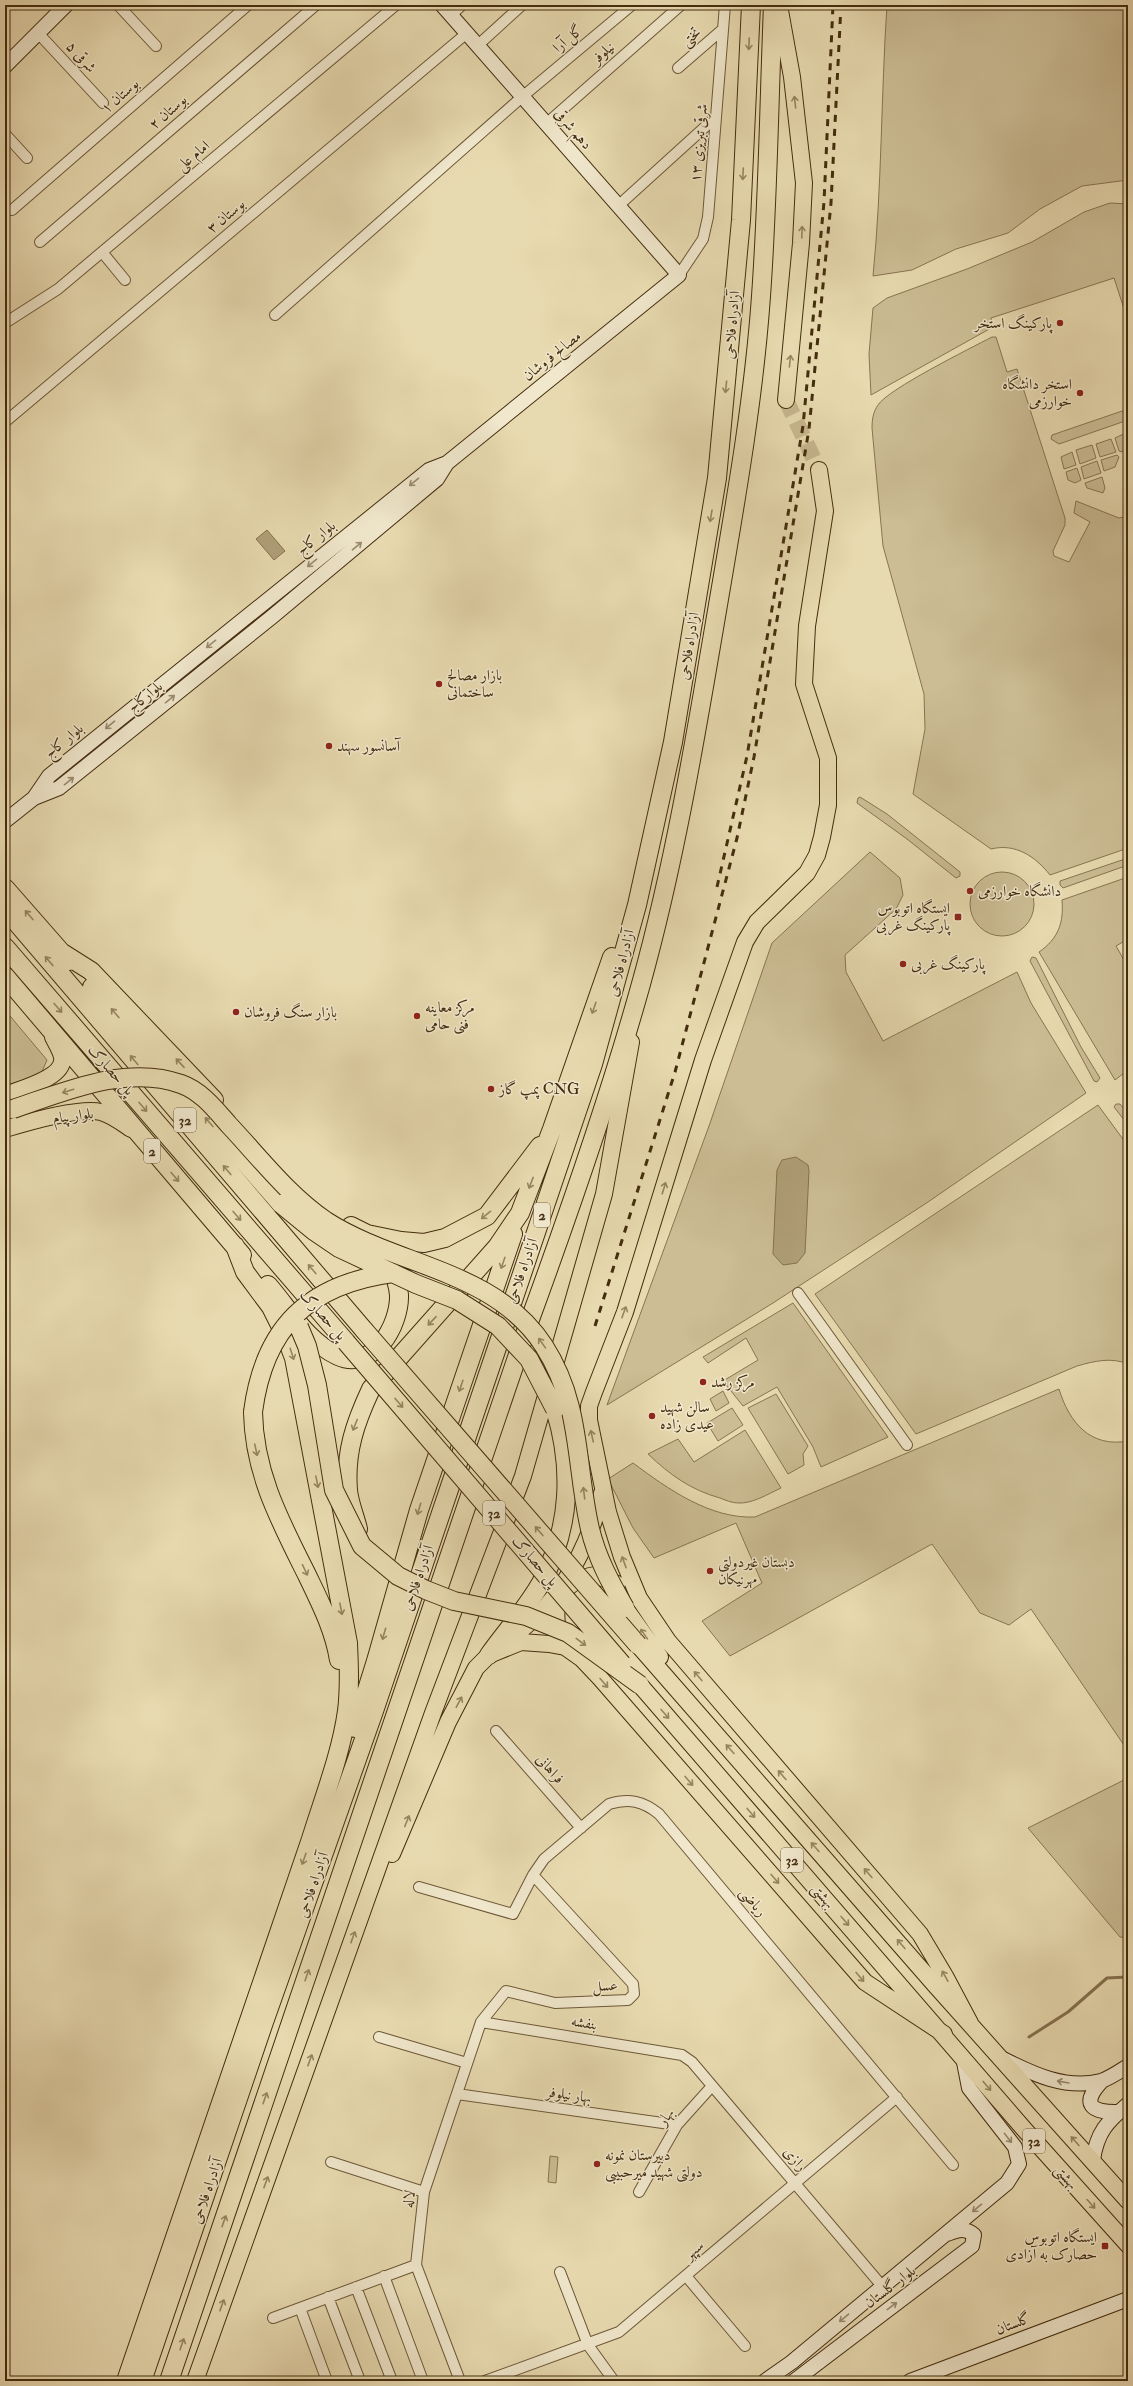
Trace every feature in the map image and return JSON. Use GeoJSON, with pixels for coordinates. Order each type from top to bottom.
{"type":"FeatureCollection","features":[{"type":"Feature","properties":{"kind":"highway","name":"آزادراه فلاحی"},"geometry":{"type":"LineString","coordinates":[[142,2381],[593,1064],[618,978],[673,742],[717,478],[741,220],[751,5]]}},
{"type":"Feature","properties":{"kind":"highway","name":"آزادراه فلاحی"},"geometry":{"type":"LineString","coordinates":[[169,2381],[528,1325],[572,1205],[641,983],[673,848],[694,746],[727,549],[751,390],[761,297],[773,5]]}},
{"type":"Feature","properties":{"kind":"highway"},"geometry":{"type":"LineString","coordinates":[[312,1886],[326,1818],[376,1661],[419,1510],[520,1213],[552,1129],[648,852]]}},
{"type":"Feature","properties":{"kind":"highway"},"geometry":{"type":"LineString","coordinates":[[5,888],[281,1204],[314,1231],[339,1248],[416,1284],[457,1300],[498,1326],[529,1360],[555,1409],[565,1451],[567,1494],[565,1520],[557,1546],[541,1583],[490,1655]]}},
{"type":"Feature","properties":{"kind":"highway","name":"پل حصارک"},"geometry":{"type":"LineString","coordinates":[[5,909],[364,1330],[638,1645]]}},
{"type":"Feature","properties":{"kind":"highway","name":"پل حصارک"},"geometry":{"type":"LineString","coordinates":[[5,947],[640,1685]]}},
{"type":"Feature","properties":{"kind":"highway"},"geometry":{"type":"LineString","coordinates":[[61,952],[91,971],[317,1206],[339,1221],[367,1234],[401,1241],[424,1243],[445,1238],[487,1216],[552,1129]]}},
{"type":"Feature","properties":{"kind":"highway","name":"2"},"geometry":{"type":"LineString","coordinates":[[5,976],[137,1133],[277,1295],[299,1327]]}},
{"type":"Feature","properties":{"kind":"highway"},"geometry":{"type":"LineString","coordinates":[[10,1101],[114,1081],[158,1079],[182,1084],[205,1098],[279,1180],[312,1211],[347,1233],[444,1273],[491,1295],[518,1316],[543,1344],[557,1368],[565,1387],[574,1416],[585,1498],[596,1550],[603,1569],[632,1603]]}},
{"type":"Feature","properties":{"kind":"highway"},"geometry":{"type":"LineString","coordinates":[[362,1546],[348,1491],[348,1461],[353,1431],[371,1389],[478,1270],[497,1247],[520,1213]]}},
{"type":"Feature","properties":{"kind":"highway"},"geometry":{"type":"LineString","coordinates":[[299,1327],[327,1350],[353,1360],[365,1357],[382,1343],[395,1314],[399,1296],[396,1277],[385,1254],[367,1234]]}},
{"type":"Feature","properties":{"kind":"highway"},"geometry":{"type":"LineString","coordinates":[[126,2381],[311,1839],[336,1758],[347,1711],[349,1675],[348,1643],[294,1358],[286,1337],[271,1307],[245,1272],[235,1246]]}},
{"type":"Feature","properties":{"kind":"highway"},"geometry":{"type":"LineString","coordinates":[[347,1711],[336,1643],[326,1615],[266,1488],[255,1450],[252,1412],[256,1386],[268,1352],[283,1327],[303,1308],[341,1286],[376,1275],[414,1271],[444,1273]]}},
{"type":"Feature","properties":{"kind":"highway"},"geometry":{"type":"LineString","coordinates":[[299,1327],[307,1346],[317,1384],[334,1490],[362,1546],[398,1576],[426,1590],[454,1601],[526,1616],[568,1633],[640,1685]]}},
{"type":"Feature","properties":{"kind":"main road"},"geometry":{"type":"LineString","coordinates":[[779,5],[792,77],[804,183],[801,243],[786,400]]}},
{"type":"Feature","properties":{"kind":"main road"},"geometry":{"type":"LineString","coordinates":[[819,470],[825,511],[807,626],[804,684],[828,758],[828,805],[823,831],[817,855],[807,873],[757,922],[745,942],[703,1060],[625,1312],[589,1406],[589,1420],[603,1489],[632,1603],[668,1641],[920,1934],[970,2023]]}},
{"type":"Feature","properties":{"kind":"main road"},"geometry":{"type":"LineString","coordinates":[[195,2381],[433,1713],[523,1476],[563,1342],[604,1194],[641,983]]}},
{"type":"Feature","properties":{"kind":"main road"},"geometry":{"type":"LineString","coordinates":[[10,1101],[48,1079],[61,1065],[62,1057],[51,1032]]}},
{"type":"Feature","properties":{"kind":"main road"},"geometry":{"type":"LineString","coordinates":[[48,1079],[45,1090],[47,1102],[55,1110],[66,1115]]}},
{"type":"Feature","properties":{"kind":"main road"},"geometry":{"type":"LineString","coordinates":[[10,1101],[27,1094],[34,1104],[32,1116],[24,1124]]}},
{"type":"Feature","properties":{"kind":"main road","name":"بلوار پیام"},"geometry":{"type":"LineString","coordinates":[[5,1129],[92,1110],[103,1112],[116,1118],[137,1133]]}},
{"type":"Feature","properties":{"kind":"main road"},"geometry":{"type":"LineString","coordinates":[[374,1879],[396,1849],[448,1722],[476,1668],[543,1610],[567,1579],[593,1524],[603,1489]]}},
{"type":"Feature","properties":{"kind":"main road"},"geometry":{"type":"LineString","coordinates":[[565,1648],[555,1616],[560,1599],[571,1582],[595,1574],[622,1586],[688,1702]]}},
{"type":"Feature","properties":{"kind":"main road"},"geometry":{"type":"LineString","coordinates":[[490,1655],[521,1642],[565,1648],[582,1658],[865,1982],[944,2034]]}},
{"type":"Feature","properties":{"kind":"main road","name":"بهشتى"},"geometry":{"type":"LineString","coordinates":[[638,1645],[935,1985],[970,2023]]}},
{"type":"Feature","properties":{"kind":"main road","name":"بهشتى"},"geometry":{"type":"LineString","coordinates":[[640,1685],[944,2034]]}},
{"type":"Feature","properties":{"kind":"main road","name":"بهشتی"},"geometry":{"type":"LineString","coordinates":[[970,2023],[1128,2201]]}},
{"type":"Feature","properties":{"kind":"main road","name":"بهشتی"},"geometry":{"type":"LineString","coordinates":[[944,2034],[1032,2139],[1128,2245]]}},
{"type":"Feature","properties":{"kind":"street"},"geometry":{"type":"LineString","coordinates":[[5,66],[66,5]]}},
{"type":"Feature","properties":{"kind":"street"},"geometry":{"type":"LineString","coordinates":[[118,5],[156,46]]}},
{"type":"Feature","properties":{"kind":"street","name":"بوستان ۱"},"geometry":{"type":"LineString","coordinates":[[12,210],[248,5]]}},
{"type":"Feature","properties":{"kind":"street","name":"بوستان ۲"},"geometry":{"type":"LineString","coordinates":[[40,242],[316,5]]}},
{"type":"Feature","properties":{"kind":"street","name":"امام علی"},"geometry":{"type":"LineString","coordinates":[[5,322],[58,289],[396,5]]}},
{"type":"Feature","properties":{"kind":"street"},"geometry":{"type":"LineString","coordinates":[[446,10],[462,5]]}},
{"type":"Feature","properties":{"kind":"street"},"geometry":{"type":"LineString","coordinates":[[478,46],[522,5]]}},
{"type":"Feature","properties":{"kind":"street","name":"گل آرا"},"geometry":{"type":"LineString","coordinates":[[275,315],[522,97],[632,5]]}},
{"type":"Feature","properties":{"kind":"street","name":"نیلوفر"},"geometry":{"type":"LineString","coordinates":[[546,124],[681,5]]}},
{"type":"Feature","properties":{"kind":"street","name":"۱۳ شرقی تبریزی"},"geometry":{"type":"LineString","coordinates":[[679,275],[703,239],[708,216],[725,5]]}},
{"type":"Feature","properties":{"kind":"street","name":"دهم شرقی"},"geometry":{"type":"LineString","coordinates":[[446,10],[679,275]]}},
{"type":"Feature","properties":{"kind":"street","name":"تختی"},"geometry":{"type":"LineString","coordinates":[[678,68],[723,29]]}},
{"type":"Feature","properties":{"kind":"street","name":"۵ شرقی"},"geometry":{"type":"LineString","coordinates":[[38,33],[103,103]]}},
{"type":"Feature","properties":{"kind":"street","name":"بوستان ۳"},"geometry":{"type":"LineString","coordinates":[[5,422],[466,33]]}},
{"type":"Feature","properties":{"kind":"street"},"geometry":{"type":"LineString","coordinates":[[618,206],[716,117]]}},
{"type":"Feature","properties":{"kind":"street"},"geometry":{"type":"LineString","coordinates":[[5,134],[27,158]]}},
{"type":"Feature","properties":{"kind":"street"},"geometry":{"type":"LineString","coordinates":[[102,252],[125,280]]}},
{"type":"Feature","properties":{"kind":"street","name":"مصالح فروشان"},"geometry":{"type":"LineString","coordinates":[[448,463],[679,275]]}},
{"type":"Feature","properties":{"kind":"street","name":"بلوارکاج"},"geometry":{"type":"LineString","coordinates":[[34,798],[59,788],[273,616],[437,479],[448,463]]}},
{"type":"Feature","properties":{"kind":"street","name":"بلوار کاج"},"geometry":{"type":"LineString","coordinates":[[34,798],[49,776],[147,695],[429,470],[448,463]]}},
{"type":"Feature","properties":{"kind":"street"},"geometry":{"type":"LineString","coordinates":[[5,821],[34,798]]}},
{"type":"Feature","properties":{"kind":"street"},"geometry":{"type":"LineString","coordinates":[[798,1293],[907,1445]]}},
{"type":"Feature","properties":{"kind":"street","name":"فراهانی"},"geometry":{"type":"LineString","coordinates":[[496,1731],[582,1828]]}},
{"type":"Feature","properties":{"kind":"street","name":"ریاضی"},"geometry":{"type":"LineString","coordinates":[[419,1887],[513,1914],[533,1875],[544,1859],[609,1804],[622,1800],[636,1801],[648,1805],[659,1814],[954,2165]]}},
{"type":"Feature","properties":{"kind":"street","name":"عسل"},"geometry":{"type":"LineString","coordinates":[[481,2022],[506,1991],[555,2003],[628,2000],[634,1994],[633,1984],[533,1875]]}},
{"type":"Feature","properties":{"kind":"street","name":"بنفشه"},"geometry":{"type":"LineString","coordinates":[[481,2022],[682,2055]]}},
{"type":"Feature","properties":{"kind":"street","name":"لاله"},"geometry":{"type":"LineString","coordinates":[[460,2381],[416,2265],[424,2192],[481,2022]]}},
{"type":"Feature","properties":{"kind":"street"},"geometry":{"type":"LineString","coordinates":[[379,2037],[467,2063]]}},
{"type":"Feature","properties":{"kind":"street","name":"رازی"},"geometry":{"type":"LineString","coordinates":[[682,2055],[712,2086],[882,2286]]}},
{"type":"Feature","properties":{"kind":"street","name":"بلوار گلستان"},"geometry":{"type":"LineString","coordinates":[[765,2381],[792,2362],[1007,2183],[1019,2164],[1015,2147],[969,2088],[963,2057]]}},
{"type":"Feature","properties":{"kind":"street"},"geometry":{"type":"LineString","coordinates":[[1001,2058],[1030,2073],[1065,2083],[1102,2081]]}},
{"type":"Feature","properties":{"kind":"street"},"geometry":{"type":"LineString","coordinates":[[1123,2108],[1101,2112],[1093,2108],[1090,2102],[1091,2092],[1102,2081],[1128,2066]]}},
{"type":"Feature","properties":{"kind":"street","name":"بهار"},"geometry":{"type":"LineString","coordinates":[[638,2192],[677,2125],[712,2086]]}},
{"type":"Feature","properties":{"kind":"street","name":"بهار نیلوفر"},"geometry":{"type":"LineString","coordinates":[[457,2094],[677,2125]]}},
{"type":"Feature","properties":{"kind":"street","name":"سپهر"},"geometry":{"type":"LineString","coordinates":[[485,2381],[588,2345],[619,2332],[796,2184],[896,2097]]}},
{"type":"Feature","properties":{"kind":"street"},"geometry":{"type":"LineString","coordinates":[[1092,2160],[1095,2142],[1105,2126],[1123,2108]]}},
{"type":"Feature","properties":{"kind":"street"},"geometry":{"type":"LineString","coordinates":[[331,2162],[424,2192]]}},
{"type":"Feature","properties":{"kind":"street","name":"بلوار گلستان"},"geometry":{"type":"LineString","coordinates":[[794,2381],[972,2246],[974,2235],[969,2231],[960,2229],[945,2234]]}},
{"type":"Feature","properties":{"kind":"street"},"geometry":{"type":"LineString","coordinates":[[273,2318],[416,2265]]}},
{"type":"Feature","properties":{"kind":"street"},"geometry":{"type":"LineString","coordinates":[[560,2272],[588,2345],[614,2381]]}},
{"type":"Feature","properties":{"kind":"street"},"geometry":{"type":"LineString","coordinates":[[384,2276],[423,2381]]}},
{"type":"Feature","properties":{"kind":"street"},"geometry":{"type":"LineString","coordinates":[[686,2276],[745,2346]]}},
{"type":"Feature","properties":{"kind":"street"},"geometry":{"type":"LineString","coordinates":[[356,2287],[392,2381]]}},
{"type":"Feature","properties":{"kind":"street"},"geometry":{"type":"LineString","coordinates":[[328,2297],[360,2381]]}},
{"type":"Feature","properties":{"kind":"street","name":"گلستان"},"geometry":{"type":"LineString","coordinates":[[910,2381],[1128,2300]]}},
{"type":"Feature","properties":{"kind":"street"},"geometry":{"type":"LineString","coordinates":[[300,2308],[327,2381]]}},
{"type":"Feature","properties":{"kind":"shaded area"},"geometry":{"type":"Polygon","coordinates":[[[887,5],[1128,5],[1128,180],[1082,186],[1040,209],[1008,233],[956,249],[912,270],[873,276],[880,174],[887,5]]]}},
{"type":"Feature","properties":{"kind":"shaded area"},"geometry":{"type":"Polygon","coordinates":[[[1110,203],[1128,204],[1128,321],[1114,278],[991,318],[993,327],[871,395],[869,354],[873,308],[887,298],[967,269],[1032,242],[1084,212],[1110,203]]]}},
{"type":"Feature","properties":{"kind":"shaded area"},"geometry":{"type":"Polygon","coordinates":[[[992,337],[996,337],[1007,372],[1017,369],[1065,518],[1065,525],[1053,551],[1054,556],[1069,562],[1090,522],[1074,513],[1076,501],[1119,518],[1128,516],[1128,848],[1050,875],[1038,862],[1024,853],[1008,848],[991,849],[913,794],[925,729],[924,694],[883,546],[872,428],[873,416],[876,408],[885,398],[913,379],[992,337]]]}},
{"type":"Feature","properties":{"kind":"shaded area"},"geometry":{"type":"Polygon","coordinates":[[[1128,409],[1128,420],[1059,444],[1051,439],[1052,435],[1128,409]]]}},
{"type":"Feature","properties":{"kind":"shaded area"},"geometry":{"type":"Polygon","coordinates":[[[1128,432],[1128,439],[1122,452],[1119,451],[1115,438],[1128,432]]]}},
{"type":"Feature","properties":{"kind":"shaded area"},"geometry":{"type":"Polygon","coordinates":[[[1111,439],[1116,452],[1100,457],[1096,444],[1111,439]]]}},
{"type":"Feature","properties":{"kind":"shaded area"},"geometry":{"type":"Polygon","coordinates":[[[1092,445],[1096,458],[1080,464],[1076,450],[1092,445]]]}},
{"type":"Feature","properties":{"kind":"shaded area"},"geometry":{"type":"Polygon","coordinates":[[[1072,452],[1076,465],[1064,469],[1061,457],[1072,452]]]}},
{"type":"Feature","properties":{"kind":"shaded area"},"geometry":{"type":"Polygon","coordinates":[[[1117,455],[1119,457],[1115,467],[1104,471],[1101,460],[1117,455]]]}},
{"type":"Feature","properties":{"kind":"shaded area"},"geometry":{"type":"Polygon","coordinates":[[[1097,461],[1101,473],[1084,479],[1081,467],[1097,461]]]}},
{"type":"Feature","properties":{"kind":"shaded area"},"geometry":{"type":"Polygon","coordinates":[[[1077,468],[1081,480],[1075,483],[1068,480],[1066,472],[1077,468]]]}},
{"type":"Feature","properties":{"kind":"shaded area"},"geometry":{"type":"Polygon","coordinates":[[[1102,477],[1105,488],[1103,493],[1087,488],[1085,483],[1102,477]]]}},
{"type":"Feature","properties":{"kind":"shaded area"},"geometry":{"type":"Polygon","coordinates":[[[267,530],[285,551],[274,560],[256,539],[267,530]]]}},
{"type":"Feature","properties":{"kind":"shaded area"},"geometry":{"type":"Polygon","coordinates":[[[860,797],[887,814],[960,872],[960,876],[956,878],[907,839],[857,803],[858,798],[860,797]]]}},
{"type":"Feature","properties":{"kind":"shaded area"},"geometry":{"type":"Polygon","coordinates":[[[870,852],[900,878],[903,895],[896,909],[845,955],[846,972],[883,1041],[1017,972],[1031,1003],[1086,1093],[928,1202],[773,1303],[607,1405],[709,1126],[772,943],[870,852]]]}},
{"type":"Feature","properties":{"kind":"shaded area"},"geometry":{"type":"Polygon","coordinates":[[[1128,858],[1128,865],[1063,888],[1060,885],[1060,881],[1128,858]]]}},
{"type":"Feature","properties":{"kind":"shaded area"},"geometry":{"type":"Polygon","coordinates":[[[1002,872],[1020,878],[1028,886],[1034,904],[1028,922],[1020,930],[1002,936],[984,930],[976,922],[970,904],[976,886],[984,878],[1002,872]]]}},
{"type":"Feature","properties":{"kind":"shaded area"},"geometry":{"type":"Polygon","coordinates":[[[1128,877],[1128,939],[1116,946],[1128,967],[1128,1070],[1115,1080],[1039,952],[1051,942],[1058,930],[1062,916],[1062,900],[1128,877]]]}},
{"type":"Feature","properties":{"kind":"shaded area"},"geometry":{"type":"Polygon","coordinates":[[[1032,957],[1036,958],[1081,1047],[1100,1078],[1097,1082],[1094,1081],[1030,961],[1032,957]]]}},
{"type":"Feature","properties":{"kind":"shaded area"},"geometry":{"type":"Polygon","coordinates":[[[5,1010],[47,1060],[41,1074],[5,1086],[5,1010]]]}},
{"type":"Feature","properties":{"kind":"shaded area"},"geometry":{"type":"Polygon","coordinates":[[[1116,1104],[1120,1104],[1128,1114],[1128,1125],[1114,1107],[1116,1104]]]}},
{"type":"Feature","properties":{"kind":"shaded area"},"geometry":{"type":"Polygon","coordinates":[[[1098,1105],[1128,1146],[1128,1364],[1109,1360],[1097,1361],[1077,1366],[916,1434],[815,1294],[1098,1105]]]}},
{"type":"Feature","properties":{"kind":"shaded area"},"geometry":{"type":"Polygon","coordinates":[[[796,1157],[808,1165],[809,1171],[805,1253],[797,1263],[783,1265],[773,1254],[777,1170],[782,1160],[796,1157]]]}},
{"type":"Feature","properties":{"kind":"shaded area"},"geometry":{"type":"Polygon","coordinates":[[[793,1303],[888,1437],[821,1467],[813,1447],[777,1387],[743,1406],[723,1381],[758,1360],[746,1338],[708,1363],[703,1357],[793,1303]]]}},
{"type":"Feature","properties":{"kind":"shaded area"},"geometry":{"type":"Polygon","coordinates":[[[1059,1389],[1069,1412],[1075,1422],[1083,1430],[1092,1436],[1103,1440],[1115,1442],[1128,1441],[1128,1751],[1031,1609],[1009,1625],[980,1613],[932,1544],[730,1656],[702,1621],[762,1583],[736,1523],[654,1558],[633,1528],[608,1479],[633,1463],[660,1483],[706,1508],[738,1516],[755,1517],[1059,1389]]]}},
{"type":"Feature","properties":{"kind":"shaded area"},"geometry":{"type":"Polygon","coordinates":[[[723,1391],[729,1403],[716,1411],[710,1399],[723,1391]]]}},
{"type":"Feature","properties":{"kind":"shaded area"},"geometry":{"type":"Polygon","coordinates":[[[776,1394],[808,1446],[803,1454],[804,1465],[788,1474],[748,1408],[776,1394]]]}},
{"type":"Feature","properties":{"kind":"shaded area"},"geometry":{"type":"Polygon","coordinates":[[[732,1408],[743,1425],[718,1441],[707,1423],[732,1408]]]}},
{"type":"Feature","properties":{"kind":"shaded area"},"geometry":{"type":"Polygon","coordinates":[[[745,1430],[781,1488],[749,1502],[733,1502],[700,1491],[681,1481],[664,1469],[648,1454],[678,1439],[694,1462],[745,1430]]]}},
{"type":"Feature","properties":{"kind":"shaded area"},"geometry":{"type":"Polygon","coordinates":[[[1128,1778],[1128,1938],[1120,1937],[1028,1828],[1128,1778]]]}},
{"type":"Feature","properties":{"kind":"shaded area"},"geometry":{"type":"Polygon","coordinates":[[[550,2156],[558,2157],[556,2183],[548,2182],[550,2156]]]}},
{"type":"Feature","properties":{"kind":"waterway"},"geometry":{"type":"LineString","coordinates":[[1029,2037],[1068,2012],[1107,1978],[1128,1977]]}},
{"type":"Feature","properties":{"kind":"tunnel"},"geometry":{"type":"LineString","coordinates":[[786,400],[819,470]]}},
{"type":"Feature","properties":{"kind":"railway"},"geometry":{"type":"LineString","coordinates":[[717,887],[747,756],[803,426],[824,202],[833,5]]}},
{"type":"Feature","properties":{"kind":"railway"},"geometry":{"type":"LineString","coordinates":[[595,1326],[675,1072],[737,838],[754,757],[809,429],[831,203],[841,5]]}},
{"type":"Feature","properties":{"kind":"place","name":"پارکینگ استخر"},"geometry":{"type":"Point","coordinates":[1060,323]}},
{"type":"Feature","properties":{"kind":"place","name":"استخر دانشگاه خوارزمی"},"geometry":{"type":"Point","coordinates":[1080,393]}},
{"type":"Feature","properties":{"kind":"place","name":"بازار مصالح ساختمانی"},"geometry":{"type":"Point","coordinates":[439,684]}},
{"type":"Feature","properties":{"kind":"place","name":"آسانسور سهند"},"geometry":{"type":"Point","coordinates":[329,746]}},
{"type":"Feature","properties":{"kind":"place","name":"دانشگاه خوارزمی"},"geometry":{"type":"Point","coordinates":[970,891]}},
{"type":"Feature","properties":{"kind":"place","name":"ایستگاه اتوبوس پارکینگ غربی"},"geometry":{"type":"Point","coordinates":[958,917]}},
{"type":"Feature","properties":{"kind":"place","name":"پارکینگ غربی"},"geometry":{"type":"Point","coordinates":[903,964]}},
{"type":"Feature","properties":{"kind":"place","name":"بازار سنگ فروشان"},"geometry":{"type":"Point","coordinates":[236,1012]}},
{"type":"Feature","properties":{"kind":"place","name":"مرکز معاینه فنی حامی"},"geometry":{"type":"Point","coordinates":[417,1016]}},
{"type":"Feature","properties":{"kind":"place","name":"پمپ گاز CNG"},"geometry":{"type":"Point","coordinates":[491,1089]}},
{"type":"Feature","properties":{"kind":"place","name":"مرکز رشد"},"geometry":{"type":"Point","coordinates":[703,1382]}},
{"type":"Feature","properties":{"kind":"place","name":"سالن شهید عیدی زاده"},"geometry":{"type":"Point","coordinates":[652,1416]}},
{"type":"Feature","properties":{"kind":"place","name":"دبستان غیردولتی مهرنیکان"},"geometry":{"type":"Point","coordinates":[710,1571]}},
{"type":"Feature","properties":{"kind":"place","name":"دبیرستان نمونه دولتی شهید میرحبیبی"},"geometry":{"type":"Point","coordinates":[597,2164]}},
{"type":"Feature","properties":{"kind":"place","name":"ایستگاه اتوبوس حصارک به آزادی"},"geometry":{"type":"Point","coordinates":[1105,2246]}}]}
